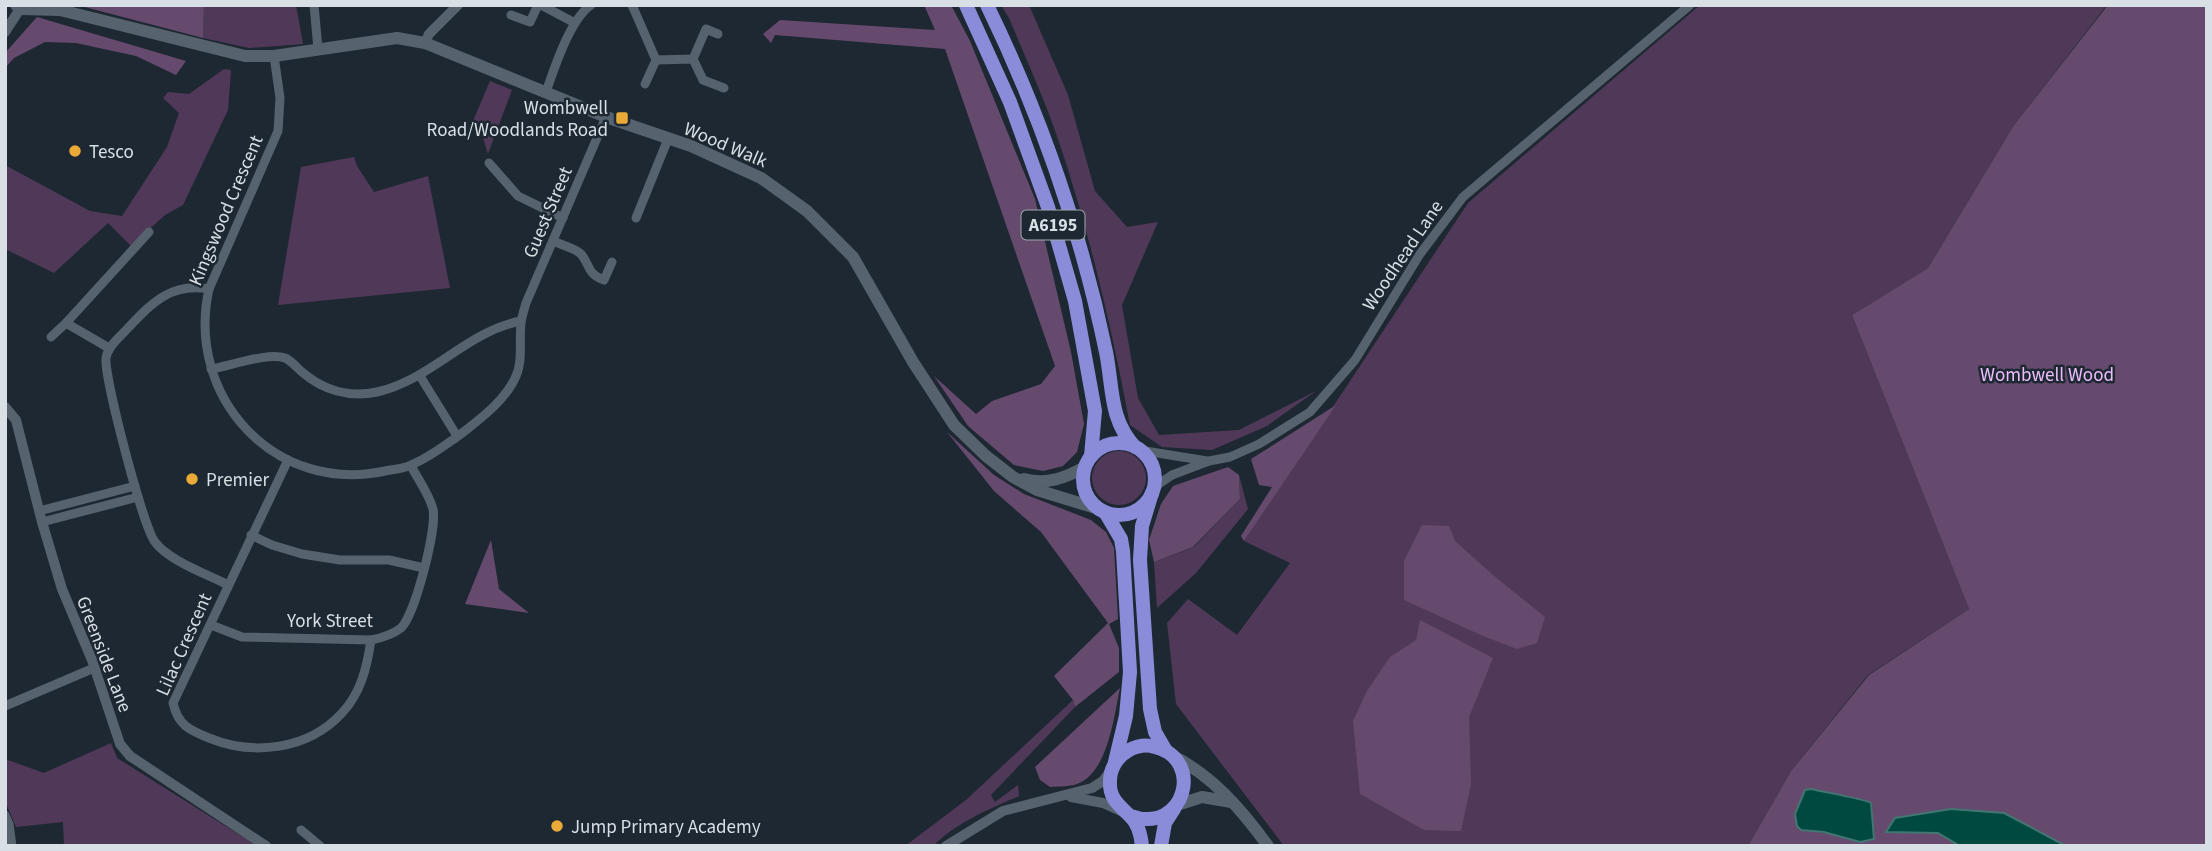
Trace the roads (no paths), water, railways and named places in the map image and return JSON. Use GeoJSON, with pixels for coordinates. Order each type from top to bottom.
{"type":"FeatureCollection","features":[{"type":"Feature","properties":{"kind":"highway","name":"A6195"},"geometry":{"type":"LineString","coordinates":[[966,5],[1010,103],[1048,206],[1075,301],[1095,411],[1088,461],[1083,476],[1086,495],[1102,511],[1121,539],[1123,551],[1130,672],[1126,716],[1110,775],[1111,793],[1120,809],[1129,815],[1137,826],[1142,846]]}},
{"type":"Feature","properties":{"kind":"highway","name":"A6195"},"geometry":{"type":"LineString","coordinates":[[987,5],[1018,69],[1052,155],[1083,253],[1107,354],[1116,415],[1122,434],[1151,463],[1154,480],[1152,491]]}},
{"type":"Feature","properties":{"kind":"highway"},"geometry":{"type":"LineString","coordinates":[[1088,461],[1100,448],[1111,444],[1123,443],[1137,448]]}},
{"type":"Feature","properties":{"kind":"highway"},"geometry":{"type":"LineString","coordinates":[[1102,511],[1127,514],[1146,503],[1152,491]]}},
{"type":"Feature","properties":{"kind":"highway"},"geometry":{"type":"LineString","coordinates":[[1152,491],[1142,526],[1140,560],[1150,709],[1155,732],[1182,770],[1184,779],[1184,788],[1166,823],[1161,846]]}},
{"type":"Feature","properties":{"kind":"highway"},"geometry":{"type":"LineString","coordinates":[[1114,764],[1126,751],[1134,748],[1150,746],[1169,753]]}},
{"type":"Feature","properties":{"kind":"highway"},"geometry":{"type":"LineString","coordinates":[[1129,815],[1154,819],[1175,806]]}},
{"type":"Feature","properties":{"kind":"main road","name":"Wood Walk"},"geometry":{"type":"LineString","coordinates":[[18,7],[60,10],[245,56],[274,56],[397,38],[425,43],[606,117],[691,146],[761,178],[807,211],[853,257],[913,362],[954,425],[1013,477],[1037,490],[1102,511]]}},
{"type":"Feature","properties":{"kind":"main road"},"geometry":{"type":"LineString","coordinates":[[1013,477],[1032,481],[1060,480],[1088,461]]}},
{"type":"Feature","properties":{"kind":"main road"},"geometry":{"type":"LineString","coordinates":[[1169,753],[1186,762],[1222,789],[1268,846]]}},
{"type":"Feature","properties":{"kind":"main road"},"geometry":{"type":"LineString","coordinates":[[1175,806],[1202,797],[1231,802]]}},
{"type":"Feature","properties":{"kind":"street"},"geometry":{"type":"LineString","coordinates":[[314,5],[318,49]]}},
{"type":"Feature","properties":{"kind":"street"},"geometry":{"type":"LineString","coordinates":[[425,43],[429,34],[458,5]]}},
{"type":"Feature","properties":{"kind":"street"},"geometry":{"type":"LineString","coordinates":[[511,15],[530,22],[540,5],[575,23]]}},
{"type":"Feature","properties":{"kind":"street"},"geometry":{"type":"LineString","coordinates":[[546,92],[575,23],[591,5]]}},
{"type":"Feature","properties":{"kind":"street"},"geometry":{"type":"LineString","coordinates":[[632,5],[656,60],[645,84]]}},
{"type":"Feature","properties":{"kind":"street","name":"Woodhead Lane"},"geometry":{"type":"LineString","coordinates":[[1152,491],[1172,475],[1209,461],[1230,457],[1259,444],[1310,412],[1355,360],[1420,254],[1463,197],[1690,5]]}},
{"type":"Feature","properties":{"kind":"street"},"geometry":{"type":"LineString","coordinates":[[5,32],[18,7]]}},
{"type":"Feature","properties":{"kind":"street"},"geometry":{"type":"LineString","coordinates":[[693,59],[706,29],[718,34]]}},
{"type":"Feature","properties":{"kind":"street","name":"Kingswood Crescent"},"geometry":{"type":"LineString","coordinates":[[274,56],[280,99],[278,131],[209,289],[204,309],[204,329],[211,369],[220,392],[245,431],[263,446],[312,470],[365,476],[411,466],[457,436]]}},
{"type":"Feature","properties":{"kind":"street"},"geometry":{"type":"LineString","coordinates":[[656,60],[693,59]]}},
{"type":"Feature","properties":{"kind":"street"},"geometry":{"type":"LineString","coordinates":[[693,59],[704,80],[724,88]]}},
{"type":"Feature","properties":{"kind":"street","name":"Guest Street"},"geometry":{"type":"LineString","coordinates":[[457,436],[492,408],[516,376],[521,321],[526,303],[606,117]]}},
{"type":"Feature","properties":{"kind":"street"},"geometry":{"type":"LineString","coordinates":[[636,218],[668,139]]}},
{"type":"Feature","properties":{"kind":"street"},"geometry":{"type":"LineString","coordinates":[[489,163],[518,196],[564,218]]}},
{"type":"Feature","properties":{"kind":"street"},"geometry":{"type":"LineString","coordinates":[[51,337],[149,232]]}},
{"type":"Feature","properties":{"kind":"street"},"geometry":{"type":"LineString","coordinates":[[553,242],[580,253],[590,273],[602,280],[612,262]]}},
{"type":"Feature","properties":{"kind":"street"},"geometry":{"type":"LineString","coordinates":[[209,289],[184,290],[154,301],[109,348],[106,370],[138,497],[153,539],[160,549],[228,585]]}},
{"type":"Feature","properties":{"kind":"street"},"geometry":{"type":"LineString","coordinates":[[211,369],[276,356],[288,359],[318,384],[338,392],[376,393],[420,376],[461,347],[511,323],[521,321]]}},
{"type":"Feature","properties":{"kind":"street"},"geometry":{"type":"LineString","coordinates":[[66,323],[109,348]]}},
{"type":"Feature","properties":{"kind":"street"},"geometry":{"type":"LineString","coordinates":[[420,376],[457,436]]}},
{"type":"Feature","properties":{"kind":"street","name":"Greenside Lane"},"geometry":{"type":"LineString","coordinates":[[5,407],[16,421],[62,589],[94,668],[120,744],[125,751],[266,846]]}},
{"type":"Feature","properties":{"kind":"street","name":"Woodhead Lane"},"geometry":{"type":"LineString","coordinates":[[1137,448],[1209,461]]}},
{"type":"Feature","properties":{"kind":"street","name":"Lilac Crescent"},"geometry":{"type":"LineString","coordinates":[[288,460],[173,703],[179,722],[187,729],[228,746],[250,749],[273,748],[312,735],[337,718],[355,695],[364,678],[371,640]]}},
{"type":"Feature","properties":{"kind":"street","name":"York Street"},"geometry":{"type":"LineString","coordinates":[[211,625],[242,637],[371,640],[386,637],[401,628],[410,613],[434,528],[433,510],[411,466]]}},
{"type":"Feature","properties":{"kind":"street"},"geometry":{"type":"LineString","coordinates":[[40,516],[135,486]]}},
{"type":"Feature","properties":{"kind":"street"},"geometry":{"type":"LineString","coordinates":[[40,516],[138,497]]}},
{"type":"Feature","properties":{"kind":"street"},"geometry":{"type":"LineString","coordinates":[[251,535],[302,554],[340,560],[389,560],[424,568]]}},
{"type":"Feature","properties":{"kind":"street"},"geometry":{"type":"LineString","coordinates":[[5,706],[94,668]]}},
{"type":"Feature","properties":{"kind":"street"},"geometry":{"type":"LineString","coordinates":[[946,846],[1003,811],[1098,785],[1114,764]]}},
{"type":"Feature","properties":{"kind":"street"},"geometry":{"type":"LineString","coordinates":[[1065,796],[1103,803],[1129,815]]}},
{"type":"Feature","properties":{"kind":"street"},"geometry":{"type":"LineString","coordinates":[[5,815],[12,846]]}},
{"type":"Feature","properties":{"kind":"street"},"geometry":{"type":"LineString","coordinates":[[301,830],[320,846]]}},
{"type":"Feature","properties":{"kind":"place","name":"Wombwell Road/Woodlands Road"},"geometry":{"type":"Point","coordinates":[622,118]}},
{"type":"Feature","properties":{"kind":"place","name":"Tesco"},"geometry":{"type":"Point","coordinates":[75,151]}},
{"type":"Feature","properties":{"kind":"place","name":"Premier"},"geometry":{"type":"Point","coordinates":[192,479]}},
{"type":"Feature","properties":{"kind":"place","name":"Jump Primary Academy"},"geometry":{"type":"Point","coordinates":[557,826]}},
{"type":"Feature","properties":{"kind":"park label","name":"Wombwell Wood"},"geometry":{"type":"Point","coordinates":[2047,374]}}]}
